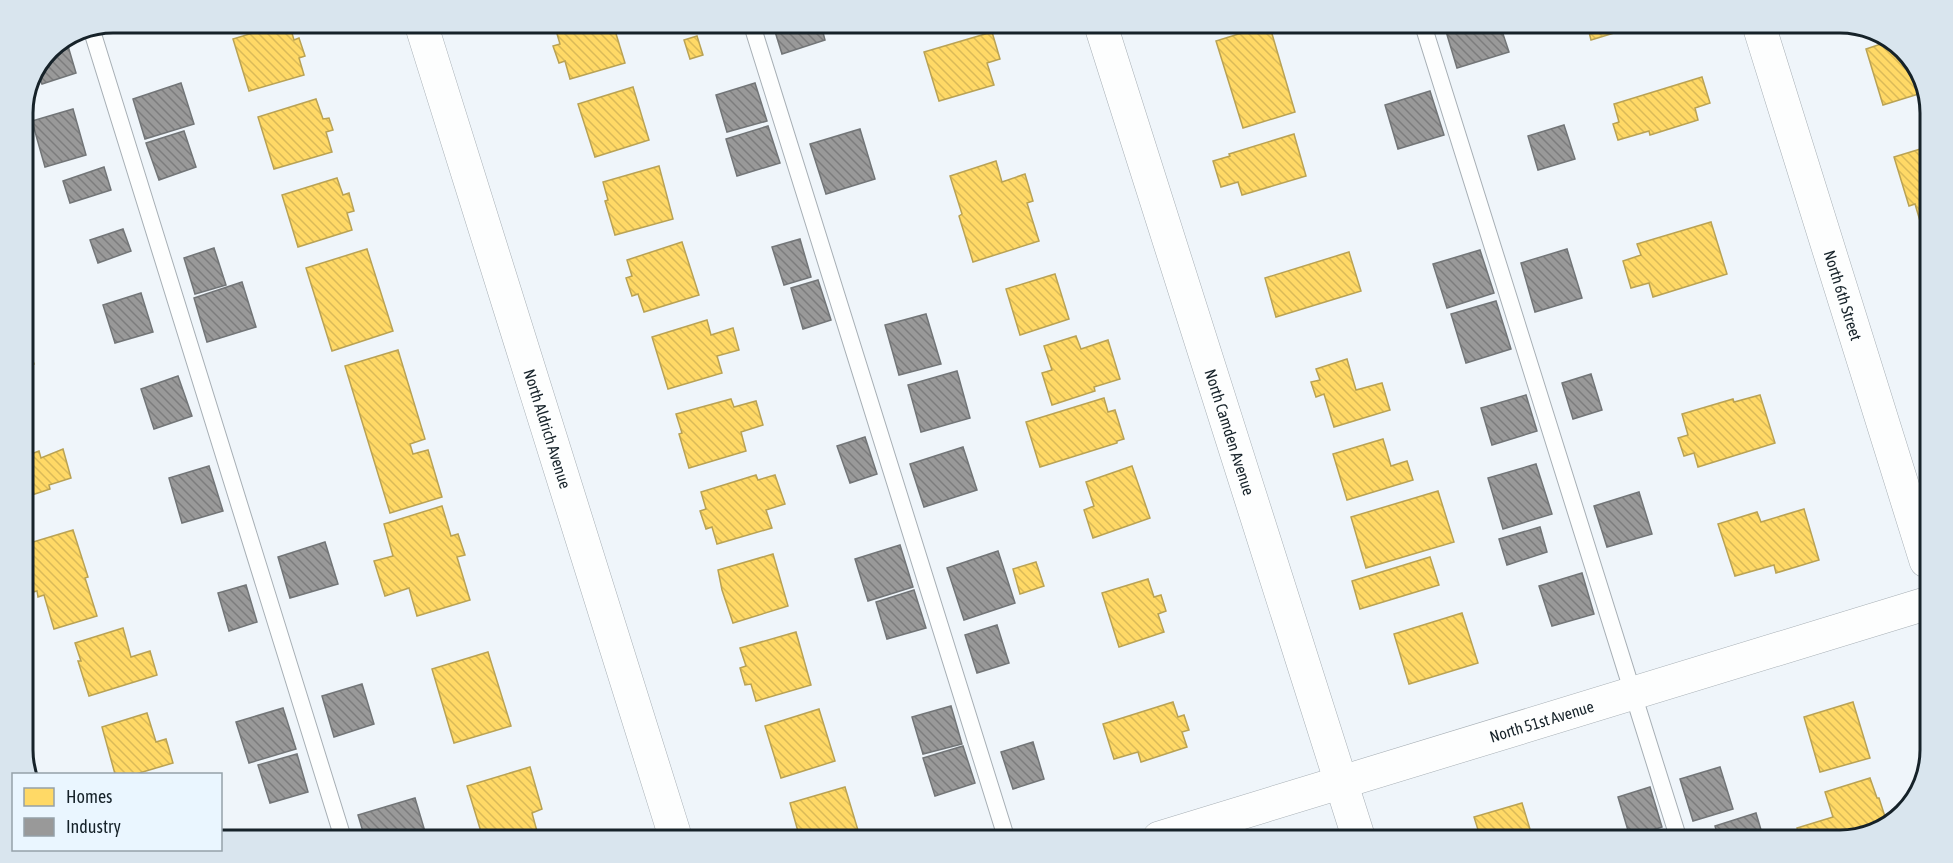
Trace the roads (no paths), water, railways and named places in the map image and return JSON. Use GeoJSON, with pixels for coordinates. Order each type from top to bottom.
{"type":"FeatureCollection","features":[{"type":"Feature","properties":{"kind":"street","name":"North Aldrich Avenue"},"geometry":{"type":"LineString","coordinates":[[424,33],[673,830]]}},
{"type":"Feature","properties":{"kind":"street","name":"North Camden Avenue"},"geometry":{"type":"LineString","coordinates":[[1103,33],[1356,830]]}},
{"type":"Feature","properties":{"kind":"street","name":"North 6th Street"},"geometry":{"type":"LineString","coordinates":[[1761,33],[1920,542]]}},
{"type":"Feature","properties":{"kind":"street","name":"North 51st Avenue"},"geometry":{"type":"LineString","coordinates":[[1185,830],[1920,606]]}},
{"type":"Feature","properties":{"kind":"lane"},"geometry":{"type":"LineString","coordinates":[[755,33],[1004,830]]}},
{"type":"Feature","properties":{"kind":"lane"},"geometry":{"type":"LineString","coordinates":[[1426,33],[1676,830]]}},
{"type":"Feature","properties":{"kind":"lane"},"geometry":{"type":"LineString","coordinates":[[94,36],[340,830]]}}]}
